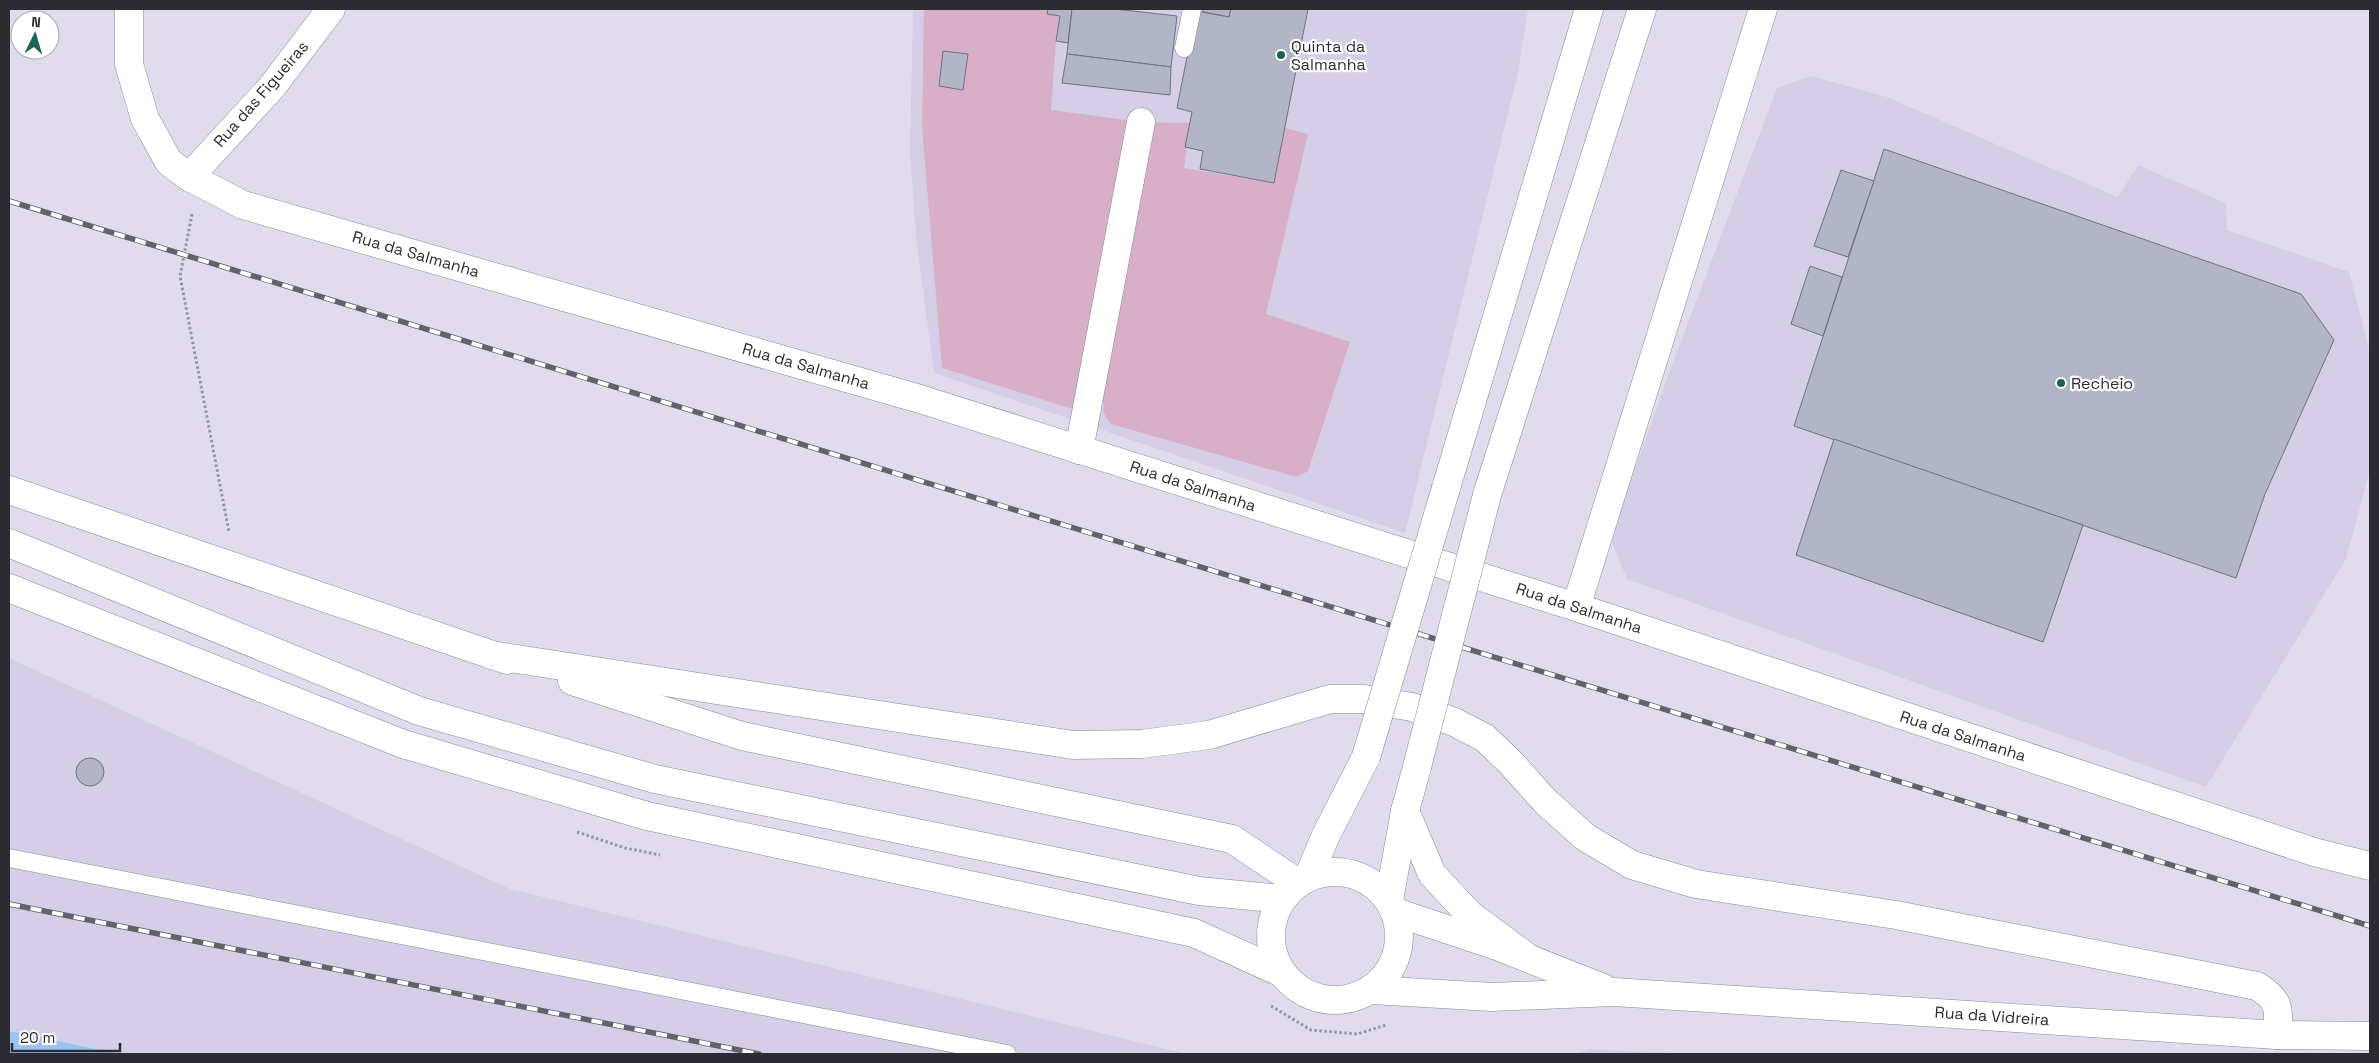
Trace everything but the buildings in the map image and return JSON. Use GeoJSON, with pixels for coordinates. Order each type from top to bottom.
{"type":"FeatureCollection","features":[{"type":"Feature","properties":{"kind":"main road","name":"Rua da Salmanha"},"geometry":{"type":"LineString","coordinates":[[129,9],[129,64],[145,119],[168,162],[194,179],[243,204],[920,399],[1576,607],[2314,852],[2370,866]]}},
{"type":"Feature","properties":{"kind":"main road","name":"Rua das Figueiras"},"geometry":{"type":"LineString","coordinates":[[194,179],[271,88],[332,9]]}},
{"type":"Feature","properties":{"kind":"main road"},"geometry":{"type":"LineString","coordinates":[[1566,86],[1579,9]]}},
{"type":"Feature","properties":{"kind":"main road"},"geometry":{"type":"LineString","coordinates":[[9,543],[420,711],[655,779],[1199,891],[1296,887],[1325,872],[1343,872],[1361,877],[1377,887],[1392,906],[1400,933],[1397,955],[1387,975],[1372,990],[1347,1000],[1333,1001],[1314,998],[1296,988],[1282,973],[1273,955],[1270,936],[1273,916],[1296,887],[1326,835],[1366,757],[1589,9]]}},
{"type":"Feature","properties":{"kind":"main road"},"geometry":{"type":"LineString","coordinates":[[1576,607],[1763,9]]}},
{"type":"Feature","properties":{"kind":"main road"},"geometry":{"type":"LineString","coordinates":[[1392,906],[1405,811],[1487,495],[1642,12]]}},
{"type":"Feature","properties":{"kind":"main road"},"geometry":{"type":"LineString","coordinates":[[1079,450],[1142,122]]}},
{"type":"Feature","properties":{"kind":"main road"},"geometry":{"type":"LineString","coordinates":[[9,490],[491,655],[742,736],[1232,840],[1296,887]]}},
{"type":"Feature","properties":{"kind":"main road"},"geometry":{"type":"LineString","coordinates":[[9,588],[412,746],[648,816],[1194,933],[1282,973]]}},
{"type":"Feature","properties":{"kind":"main road"},"geometry":{"type":"LineString","coordinates":[[491,655],[1073,745],[1142,744],[1209,735],[1330,699],[1364,699],[1412,707],[1454,722],[1485,738],[1511,763],[1545,801],[1585,837],[1632,865],[1696,884],[1896,915],[2257,986],[2271,995],[2279,1011],[2277,1035]]}},
{"type":"Feature","properties":{"kind":"main road"},"geometry":{"type":"LineString","coordinates":[[1405,811],[1432,874],[1469,914],[1528,958]]}},
{"type":"Feature","properties":{"kind":"main road"},"geometry":{"type":"LineString","coordinates":[[1392,906],[1614,992]]}},
{"type":"Feature","properties":{"kind":"main road"},"geometry":{"type":"LineString","coordinates":[[1372,990],[1492,997],[1614,992]]}},
{"type":"Feature","properties":{"kind":"main road","name":"Rua da Vidreira"},"geometry":{"type":"LineString","coordinates":[[1614,992],[2277,1035],[2370,1036]]}},
{"type":"Feature","properties":{"kind":"lane"},"geometry":{"type":"LineString","coordinates":[[1184,48],[1192,9]]}},
{"type":"Feature","properties":{"kind":"lane"},"geometry":{"type":"LineString","coordinates":[[9,858],[1007,1054]]}},
{"type":"Feature","properties":{"kind":"path"},"geometry":{"type":"LineString","coordinates":[[194,179],[180,276],[236,568]]}},
{"type":"Feature","properties":{"kind":"shaded area"},"geometry":{"type":"Polygon","coordinates":[[[913,9],[1528,9],[1518,72],[1405,533],[934,373],[916,238],[910,151],[913,9]]]}},
{"type":"Feature","properties":{"kind":"shaded area"},"geometry":{"type":"Polygon","coordinates":[[[924,9],[1048,9],[1047,14],[1060,16],[1056,41],[1051,110],[1141,122],[1190,123],[1184,168],[1274,183],[1285,128],[1308,134],[1266,314],[1350,342],[1308,471],[1297,477],[1111,424],[1103,412],[1104,403],[1078,401],[1076,410],[942,368],[922,126],[924,9]]]}},
{"type":"Feature","properties":{"kind":"shaded area"},"geometry":{"type":"Polygon","coordinates":[[[1811,76],[1887,97],[2118,197],[2138,165],[2226,203],[2227,230],[2349,272],[2370,352],[2370,470],[2346,559],[2206,787],[1627,579],[1610,538],[1669,373],[1777,88],[1811,76]]]}},
{"type":"Feature","properties":{"kind":"shaded area"},"geometry":{"type":"Polygon","coordinates":[[[9,658],[510,889],[1187,1054],[120,1054],[9,1031],[9,658]]]}},
{"type":"Feature","properties":{"kind":"shaded area"},"geometry":{"type":"Polygon","coordinates":[[[1589,1049],[1692,1054],[1577,1054],[1589,1049]]]}},
{"type":"Feature","properties":{"kind":"water"},"geometry":{"type":"Polygon","coordinates":[[[9,1031],[120,1054],[9,1054],[9,1031]]]}},
{"type":"Feature","properties":{"kind":"railway"},"geometry":{"type":"LineString","coordinates":[[9,201],[2370,926]]}},
{"type":"Feature","properties":{"kind":"railway"},"geometry":{"type":"LineString","coordinates":[[9,904],[759,1054]]}},
{"type":"Feature","properties":{"kind":"place","name":"Quinta da Salmanha"},"geometry":{"type":"Point","coordinates":[1281,55]}},
{"type":"Feature","properties":{"kind":"place","name":"Recheio"},"geometry":{"type":"Point","coordinates":[2061,383]}}]}
